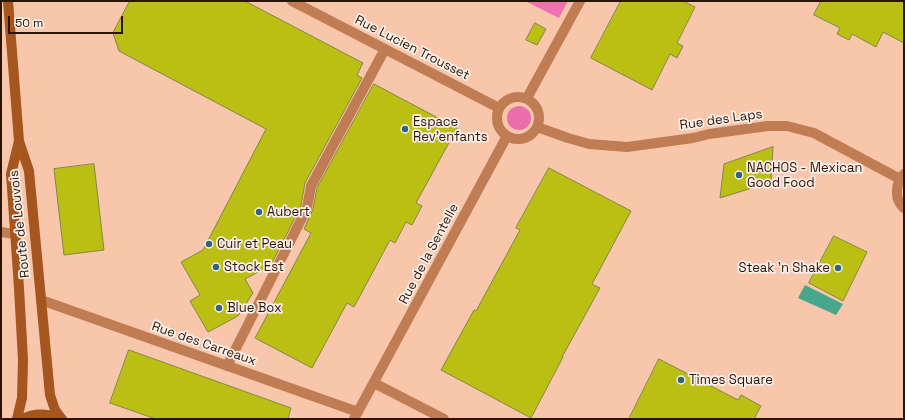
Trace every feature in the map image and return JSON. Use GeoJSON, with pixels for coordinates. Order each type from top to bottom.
{"type":"FeatureCollection","features":[{"type":"Feature","properties":{"kind":"main road","name":"Route de Louvois"},"geometry":{"type":"LineString","coordinates":[[8,1],[19,141],[29,171],[50,395],[55,410],[61,419]]}},
{"type":"Feature","properties":{"kind":"main road","name":"Route de Louvois"},"geometry":{"type":"LineString","coordinates":[[18,419],[22,398],[23,360],[10,174],[19,141]]}},
{"type":"Feature","properties":{"kind":"main road"},"geometry":{"type":"LineString","coordinates":[[23,419],[38,414],[50,414],[61,419]]}},
{"type":"Feature","properties":{"kind":"street","name":"Rue Lucien Trousset"},"geometry":{"type":"LineString","coordinates":[[292,1],[499,108]]}},
{"type":"Feature","properties":{"kind":"street"},"geometry":{"type":"LineString","coordinates":[[527,98],[580,1]]}},
{"type":"Feature","properties":{"kind":"street"},"geometry":{"type":"LineString","coordinates":[[227,366],[308,208],[311,186],[385,49]]}},
{"type":"Feature","properties":{"kind":"street"},"geometry":{"type":"LineString","coordinates":[[510,98],[527,98],[537,108],[539,120],[537,127],[525,138],[514,139],[502,132],[498,125],[497,114],[499,108],[510,98]]}},
{"type":"Feature","properties":{"kind":"street","name":"Rue des Laps"},"geometry":{"type":"LineString","coordinates":[[537,127],[589,144],[627,147],[768,126],[787,126],[814,132],[902,176]]}},
{"type":"Feature","properties":{"kind":"street","name":"Rue de la Sentelle"},"geometry":{"type":"LineString","coordinates":[[356,416],[507,136]]}},
{"type":"Feature","properties":{"kind":"street"},"geometry":{"type":"LineString","coordinates":[[902,176],[896,192],[900,205],[904,208]]}},
{"type":"Feature","properties":{"kind":"street"},"geometry":{"type":"LineString","coordinates":[[1,232],[14,234]]}},
{"type":"Feature","properties":{"kind":"street","name":"Rue des Carreaux"},"geometry":{"type":"LineString","coordinates":[[41,300],[227,366],[356,416]]}},
{"type":"Feature","properties":{"kind":"street"},"geometry":{"type":"LineString","coordinates":[[374,383],[444,419]]}},
{"type":"Feature","properties":{"kind":"shaded area"},"geometry":{"type":"Polygon","coordinates":[[[525,1],[568,1],[559,18],[525,1]]]}},
{"type":"Feature","properties":{"kind":"shaded area"},"geometry":{"type":"Polygon","coordinates":[[[519,106],[524,107],[530,113],[530,123],[524,129],[519,130],[514,129],[508,123],[507,118],[508,113],[514,107],[519,106]]]}},
{"type":"Feature","properties":{"kind":"water"},"geometry":{"type":"Polygon","coordinates":[[[805,285],[843,304],[836,315],[798,298],[805,285]]]}},
{"type":"Feature","properties":{"kind":"building"},"geometry":{"type":"Polygon","coordinates":[[[130,1],[245,1],[363,63],[357,75],[362,78],[305,183],[301,206],[271,265],[245,279],[253,293],[238,316],[208,332],[190,301],[200,295],[181,262],[203,250],[266,129],[119,51],[113,33],[130,1]]]}},
{"type":"Feature","properties":{"kind":"building"},"geometry":{"type":"Polygon","coordinates":[[[621,1],[683,1],[695,7],[677,43],[683,46],[677,58],[670,54],[652,90],[591,58],[621,1]]]}},
{"type":"Feature","properties":{"kind":"building"},"geometry":{"type":"Polygon","coordinates":[[[821,1],[904,1],[904,43],[883,32],[876,47],[852,34],[849,40],[837,34],[840,28],[814,15],[821,1]]]}},
{"type":"Feature","properties":{"kind":"building"},"geometry":{"type":"Polygon","coordinates":[[[535,23],[546,29],[537,45],[526,40],[535,23]]]}},
{"type":"Feature","properties":{"kind":"building"},"geometry":{"type":"Polygon","coordinates":[[[374,84],[457,128],[416,203],[422,206],[412,225],[406,222],[395,243],[390,240],[354,307],[347,303],[312,368],[255,338],[311,233],[304,229],[313,209],[317,188],[374,84]]]}},
{"type":"Feature","properties":{"kind":"building","name":"NACHOS - Mexican Good Food"},"geometry":{"type":"Polygon","coordinates":[[[773,147],[771,182],[720,198],[724,164],[773,147]]]}},
{"type":"Feature","properties":{"kind":"building"},"geometry":{"type":"Polygon","coordinates":[[[94,164],[104,250],[64,255],[54,169],[94,164]]]}},
{"type":"Feature","properties":{"kind":"building"},"geometry":{"type":"Polygon","coordinates":[[[549,168],[631,211],[592,284],[600,288],[562,357],[531,418],[441,370],[474,310],[476,311],[520,230],[516,228],[549,168]]]}},
{"type":"Feature","properties":{"kind":"building","name":"Steak 'n Shake"},"geometry":{"type":"Polygon","coordinates":[[[834,236],[867,252],[843,301],[809,283],[834,236]]]}},
{"type":"Feature","properties":{"kind":"building"},"geometry":{"type":"Polygon","coordinates":[[[129,350],[291,408],[288,419],[156,419],[110,403],[129,350]]]}},
{"type":"Feature","properties":{"kind":"building","name":"Times Square"},"geometry":{"type":"Polygon","coordinates":[[[659,359],[738,400],[741,395],[761,406],[754,419],[629,419],[659,359]]]}},
{"type":"Feature","properties":{"kind":"place","name":"Espace Rev'enfants"},"geometry":{"type":"Point","coordinates":[405,129]}},
{"type":"Feature","properties":{"kind":"place","name":"NACHOS - Mexican Good Food"},"geometry":{"type":"Point","coordinates":[739,175]}},
{"type":"Feature","properties":{"kind":"place","name":"Aubert"},"geometry":{"type":"Point","coordinates":[259,212]}},
{"type":"Feature","properties":{"kind":"place","name":"Cuir et Peau"},"geometry":{"type":"Point","coordinates":[209,244]}},
{"type":"Feature","properties":{"kind":"place","name":"Stock Est"},"geometry":{"type":"Point","coordinates":[216,267]}},
{"type":"Feature","properties":{"kind":"place","name":"Steak 'n Shake"},"geometry":{"type":"Point","coordinates":[838,268]}},
{"type":"Feature","properties":{"kind":"place","name":"Blue Box"},"geometry":{"type":"Point","coordinates":[219,308]}},
{"type":"Feature","properties":{"kind":"place","name":"Times Square"},"geometry":{"type":"Point","coordinates":[681,380]}}]}
